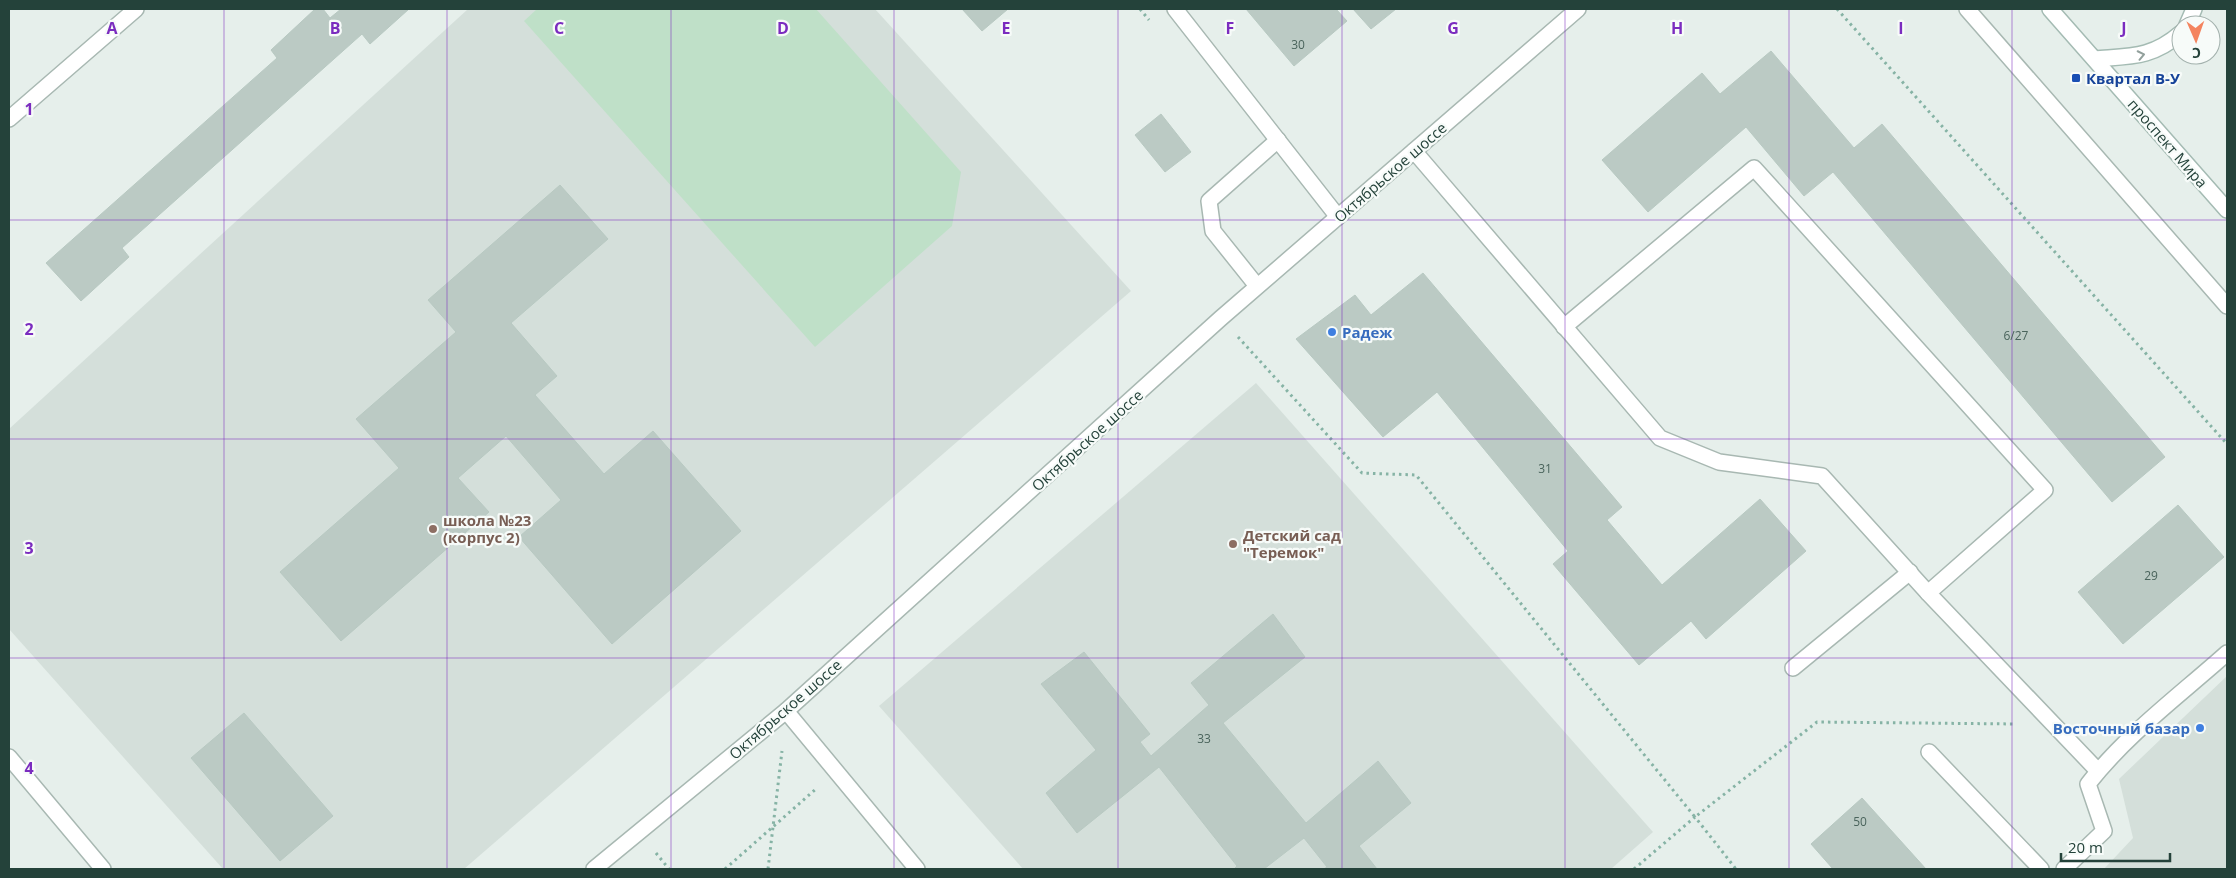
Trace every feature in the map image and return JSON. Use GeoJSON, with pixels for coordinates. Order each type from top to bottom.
{"type":"FeatureCollection","features":[{"type":"Feature","properties":{"kind":"street"},"geometry":{"type":"LineString","coordinates":[[9,119],[136,9]]}},
{"type":"Feature","properties":{"kind":"street"},"geometry":{"type":"LineString","coordinates":[[1176,9],[1338,217]]}},
{"type":"Feature","properties":{"kind":"street","name":"Октябрьское шоссе"},"geometry":{"type":"LineString","coordinates":[[600,867],[786,711],[1257,286],[1578,9]]}},
{"type":"Feature","properties":{"kind":"street"},"geometry":{"type":"LineString","coordinates":[[1967,9],[2227,306]]}},
{"type":"Feature","properties":{"kind":"street","name":"проспект Мира"},"geometry":{"type":"LineString","coordinates":[[2050,9],[2227,210]]}},
{"type":"Feature","properties":{"kind":"street"},"geometry":{"type":"LineString","coordinates":[[2095,59],[2136,56],[2154,52],[2171,42]]}},
{"type":"Feature","properties":{"kind":"street"},"geometry":{"type":"LineString","coordinates":[[1257,286],[1213,231],[1209,201],[1278,140]]}},
{"type":"Feature","properties":{"kind":"street"},"geometry":{"type":"LineString","coordinates":[[1414,151],[1660,438],[1719,462],[1822,476],[1928,593],[2098,771]]}},
{"type":"Feature","properties":{"kind":"street"},"geometry":{"type":"LineString","coordinates":[[1564,327],[1754,168],[2045,490],[1928,593]]}},
{"type":"Feature","properties":{"kind":"street"},"geometry":{"type":"LineString","coordinates":[[1793,668],[1910,572]]}},
{"type":"Feature","properties":{"kind":"street"},"geometry":{"type":"LineString","coordinates":[[2064,869],[2104,831],[2088,784],[2098,771],[2140,730],[2227,653]]}},
{"type":"Feature","properties":{"kind":"street"},"geometry":{"type":"LineString","coordinates":[[786,711],[917,869]]}},
{"type":"Feature","properties":{"kind":"street"},"geometry":{"type":"LineString","coordinates":[[1929,752],[2041,869]]}},
{"type":"Feature","properties":{"kind":"street"},"geometry":{"type":"LineString","coordinates":[[9,756],[103,869]]}},
{"type":"Feature","properties":{"kind":"path"},"geometry":{"type":"LineString","coordinates":[[1837,9],[2227,444]]}},
{"type":"Feature","properties":{"kind":"path"},"geometry":{"type":"LineString","coordinates":[[1221,318],[1362,473],[1416,474],[1736,869]]}},
{"type":"Feature","properties":{"kind":"path"},"geometry":{"type":"LineString","coordinates":[[768,869],[786,711]]}},
{"type":"Feature","properties":{"kind":"path"},"geometry":{"type":"LineString","coordinates":[[1634,869],[1695,817],[1817,722],[2054,725]]}},
{"type":"Feature","properties":{"kind":"path"},"geometry":{"type":"LineString","coordinates":[[725,869],[818,786],[838,773]]}},
{"type":"Feature","properties":{"kind":"shaded area","name":"школа №23 (корпус 2)"},"geometry":{"type":"Polygon","coordinates":[[[468,9],[875,9],[1131,291],[464,869],[223,869],[9,629],[9,429],[468,9]]]}},
{"type":"Feature","properties":{"kind":"shaded area","name":"Детский сад \"Теремок\""},"geometry":{"type":"Polygon","coordinates":[[[1256,383],[1653,832],[1611,869],[1023,869],[879,706],[1256,383]]]}},
{"type":"Feature","properties":{"kind":"shaded area","name":"Восточный базар"},"geometry":{"type":"Polygon","coordinates":[[[2227,676],[2227,869],[2104,869],[2133,838],[2119,779],[2227,676]]]}},
{"type":"Feature","properties":{"kind":"green space"},"geometry":{"type":"Polygon","coordinates":[[[537,9],[816,9],[961,172],[952,226],[815,347],[524,21],[537,9]]]}},
{"type":"Feature","properties":{"kind":"building"},"geometry":{"type":"Polygon","coordinates":[[[315,9],[323,9],[330,18],[341,9],[409,9],[370,44],[362,34],[122,248],[129,257],[81,301],[46,263],[277,58],[271,50],[315,9]]]}},
{"type":"Feature","properties":{"kind":"building"},"geometry":{"type":"Polygon","coordinates":[[[962,9],[1008,9],[982,31],[962,9]]]}},
{"type":"Feature","properties":{"kind":"building"},"geometry":{"type":"Polygon","coordinates":[[[1246,9],[1336,9],[1347,21],[1294,66],[1246,9]]]}},
{"type":"Feature","properties":{"kind":"building"},"geometry":{"type":"Polygon","coordinates":[[[1353,9],[1396,9],[1371,29],[1353,9]]]}},
{"type":"Feature","properties":{"kind":"building"},"geometry":{"type":"Polygon","coordinates":[[[1771,51],[1854,148],[1882,124],[2165,457],[2112,502],[1833,172],[1804,196],[1746,127],[1648,212],[1602,160],[1702,73],[1720,94],[1771,51]]]}},
{"type":"Feature","properties":{"kind":"building"},"geometry":{"type":"Polygon","coordinates":[[[1161,114],[1191,152],[1165,172],[1135,135],[1161,114]]]}},
{"type":"Feature","properties":{"kind":"building"},"geometry":{"type":"Polygon","coordinates":[[[560,185],[608,239],[511,323],[557,376],[535,395],[604,474],[653,431],[741,531],[612,644],[519,537],[561,500],[506,436],[458,478],[489,512],[341,641],[280,572],[399,468],[356,419],[456,332],[428,300],[560,185]]]}},
{"type":"Feature","properties":{"kind":"building"},"geometry":{"type":"Polygon","coordinates":[[[1423,273],[1622,507],[1607,520],[1662,585],[1760,499],[1806,551],[1706,639],[1691,621],[1639,665],[1553,564],[1568,551],[1437,392],[1383,437],[1296,339],[1355,295],[1371,315],[1423,273]]]}},
{"type":"Feature","properties":{"kind":"building"},"geometry":{"type":"Polygon","coordinates":[[[2178,505],[2224,557],[2123,644],[2078,592],[2178,505]]]}},
{"type":"Feature","properties":{"kind":"building"},"geometry":{"type":"Polygon","coordinates":[[[1273,614],[1305,657],[1223,723],[1306,823],[1378,761],[1411,803],[1359,846],[1377,869],[1324,869],[1327,867],[1304,838],[1264,869],[1234,869],[1237,866],[1159,767],[1077,833],[1046,793],[1096,750],[1041,684],[1084,652],[1150,734],[1140,742],[1151,756],[1209,705],[1191,683],[1273,614]]]}},
{"type":"Feature","properties":{"kind":"building"},"geometry":{"type":"Polygon","coordinates":[[[244,713],[333,816],[280,861],[191,758],[244,713]]]}},
{"type":"Feature","properties":{"kind":"building"},"geometry":{"type":"Polygon","coordinates":[[[1862,798],[1926,869],[1833,869],[1811,844],[1862,798]]]}},
{"type":"Feature","properties":{"kind":"place","name":"Квартал В-У"},"geometry":{"type":"Point","coordinates":[2076,78]}},
{"type":"Feature","properties":{"kind":"place","name":"Радеж"},"geometry":{"type":"Point","coordinates":[1332,332]}},
{"type":"Feature","properties":{"kind":"place","name":"школа №23 (корпус 2)"},"geometry":{"type":"Point","coordinates":[433,529]}},
{"type":"Feature","properties":{"kind":"place","name":"Детский сад \"Теремок\""},"geometry":{"type":"Point","coordinates":[1233,544]}},
{"type":"Feature","properties":{"kind":"place","name":"Восточный базар"},"geometry":{"type":"Point","coordinates":[2200,728]}}]}
